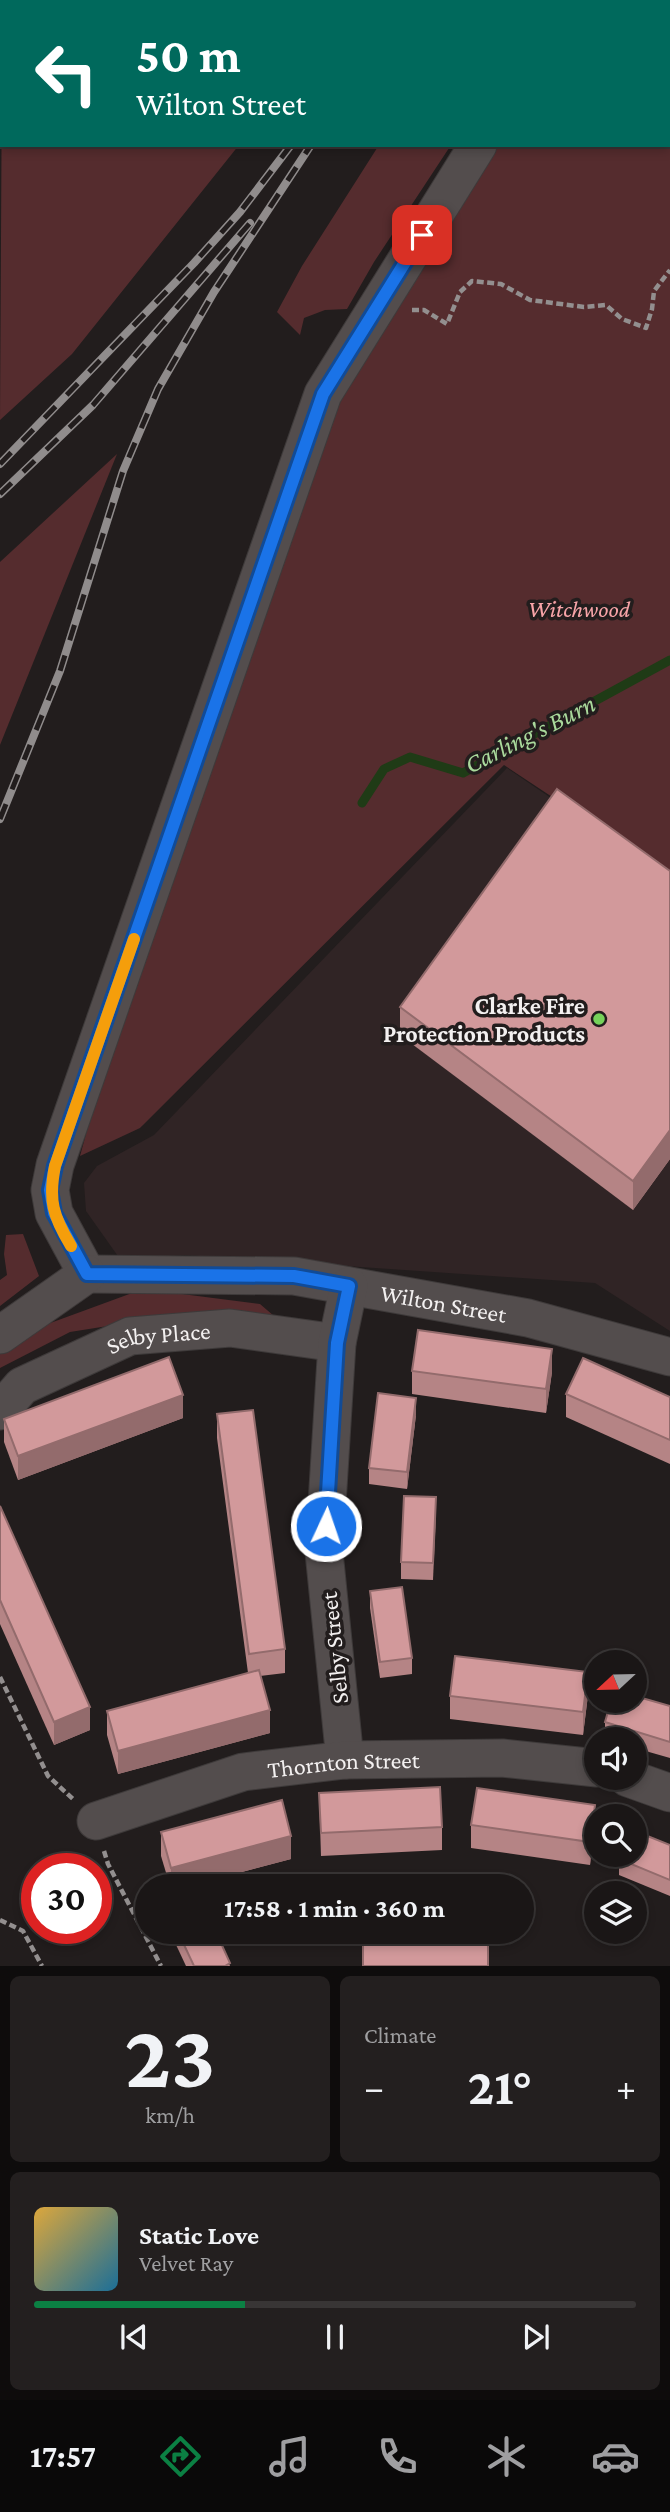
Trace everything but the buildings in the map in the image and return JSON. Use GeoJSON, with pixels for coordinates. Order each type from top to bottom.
{"type":"FeatureCollection","features":[{"type":"Feature","properties":{"kind":"street"},"geometry":{"type":"LineString","coordinates":[[0,1335],[87,1274],[54,1213],[50,1190],[55,1166],[323,394],[477,147]]}},
{"type":"Feature","properties":{"kind":"street","name":"Wilton Street"},"geometry":{"type":"LineString","coordinates":[[87,1274],[294,1276],[528,1318],[670,1357]]}},
{"type":"Feature","properties":{"kind":"street","name":"Selby Street"},"geometry":{"type":"LineString","coordinates":[[345,1760],[324,1552],[337,1343],[349,1286]]}},
{"type":"Feature","properties":{"kind":"street","name":"Selby Place"},"geometry":{"type":"LineString","coordinates":[[0,1411],[22,1386],[130,1336],[230,1328],[337,1343]]}},
{"type":"Feature","properties":{"kind":"street","name":"Thornton Street"},"geometry":{"type":"LineString","coordinates":[[96,1821],[243,1772],[345,1760],[502,1758],[584,1767]]}},
{"type":"Feature","properties":{"kind":"street"},"geometry":{"type":"LineString","coordinates":[[647,1785],[670,1793]]}},
{"type":"Feature","properties":{"kind":"path"},"geometry":{"type":"LineString","coordinates":[[380,302],[400,310],[424,310],[447,324],[460,292],[472,281],[502,284],[530,300],[584,307],[606,305],[622,319],[646,328],[654,291],[670,270]]}},
{"type":"Feature","properties":{"kind":"path"},"geometry":{"type":"LineString","coordinates":[[0,1920],[23,1931],[42,1966]]}},
{"type":"Feature","properties":{"kind":"shaded area"},"geometry":{"type":"Polygon","coordinates":[[[507,768],[670,879],[670,1331],[595,1283],[185,1255],[120,1259],[86,1211],[84,1183],[97,1166],[154,1135],[507,768]]]}},
{"type":"Feature","properties":{"kind":"green space"},"geometry":{"type":"Polygon","coordinates":[[[2,147],[237,147],[72,354],[0,420],[2,147]]]}},
{"type":"Feature","properties":{"kind":"green space"},"geometry":{"type":"Polygon","coordinates":[[[378,147],[450,147],[374,262],[347,309],[325,310],[304,318],[300,335],[277,312],[302,266],[378,147]]]}},
{"type":"Feature","properties":{"kind":"green space","name":"Witchwood"},"geometry":{"type":"Polygon","coordinates":[[[492,147],[670,147],[670,875],[504,765],[140,1128],[80,1156],[103,1072],[342,378],[492,147]]]}},
{"type":"Feature","properties":{"kind":"green space"},"geometry":{"type":"Polygon","coordinates":[[[117,454],[0,745],[0,562],[117,454]]]}},
{"type":"Feature","properties":{"kind":"green space"},"geometry":{"type":"Polygon","coordinates":[[[23,1234],[39,1276],[0,1306],[0,1280],[7,1275],[4,1254],[6,1235],[23,1234]]]}},
{"type":"Feature","properties":{"kind":"green space"},"geometry":{"type":"Polygon","coordinates":[[[143,1289],[260,1304],[274,1316],[152,1319],[70,1332],[0,1368],[0,1352],[34,1329],[143,1289]]]}},
{"type":"Feature","properties":{"kind":"waterway","name":"Carling's Burn"},"geometry":{"type":"LineString","coordinates":[[362,803],[384,769],[410,757],[463,773],[670,660]]}},
{"type":"Feature","properties":{"kind":"railway"},"geometry":{"type":"LineString","coordinates":[[0,464],[194,263],[240,212],[289,147]]}},
{"type":"Feature","properties":{"kind":"railway"},"geometry":{"type":"LineString","coordinates":[[0,819],[60,671],[123,471],[158,389],[214,292],[310,147]]}},
{"type":"Feature","properties":{"kind":"railway"},"geometry":{"type":"LineString","coordinates":[[0,494],[93,405],[250,223]]}},
{"type":"Feature","properties":{"kind":"slow traffic"},"geometry":{"type":"LineString","coordinates":[[71,1246],[54,1213],[50,1190],[55,1166],[134,939]]}},
{"type":"Feature","properties":{"kind":"place","name":"Clarke Fire Protection Products"},"geometry":{"type":"Point","coordinates":[599,1019]}},
{"type":"Feature","properties":{"kind":"route"},"geometry":{"type":"LineString","coordinates":[[326,1526],[337,1343],[349,1286],[294,1276],[87,1274],[54,1213],[50,1190],[55,1166],[323,394],[422,235]]}}]}
